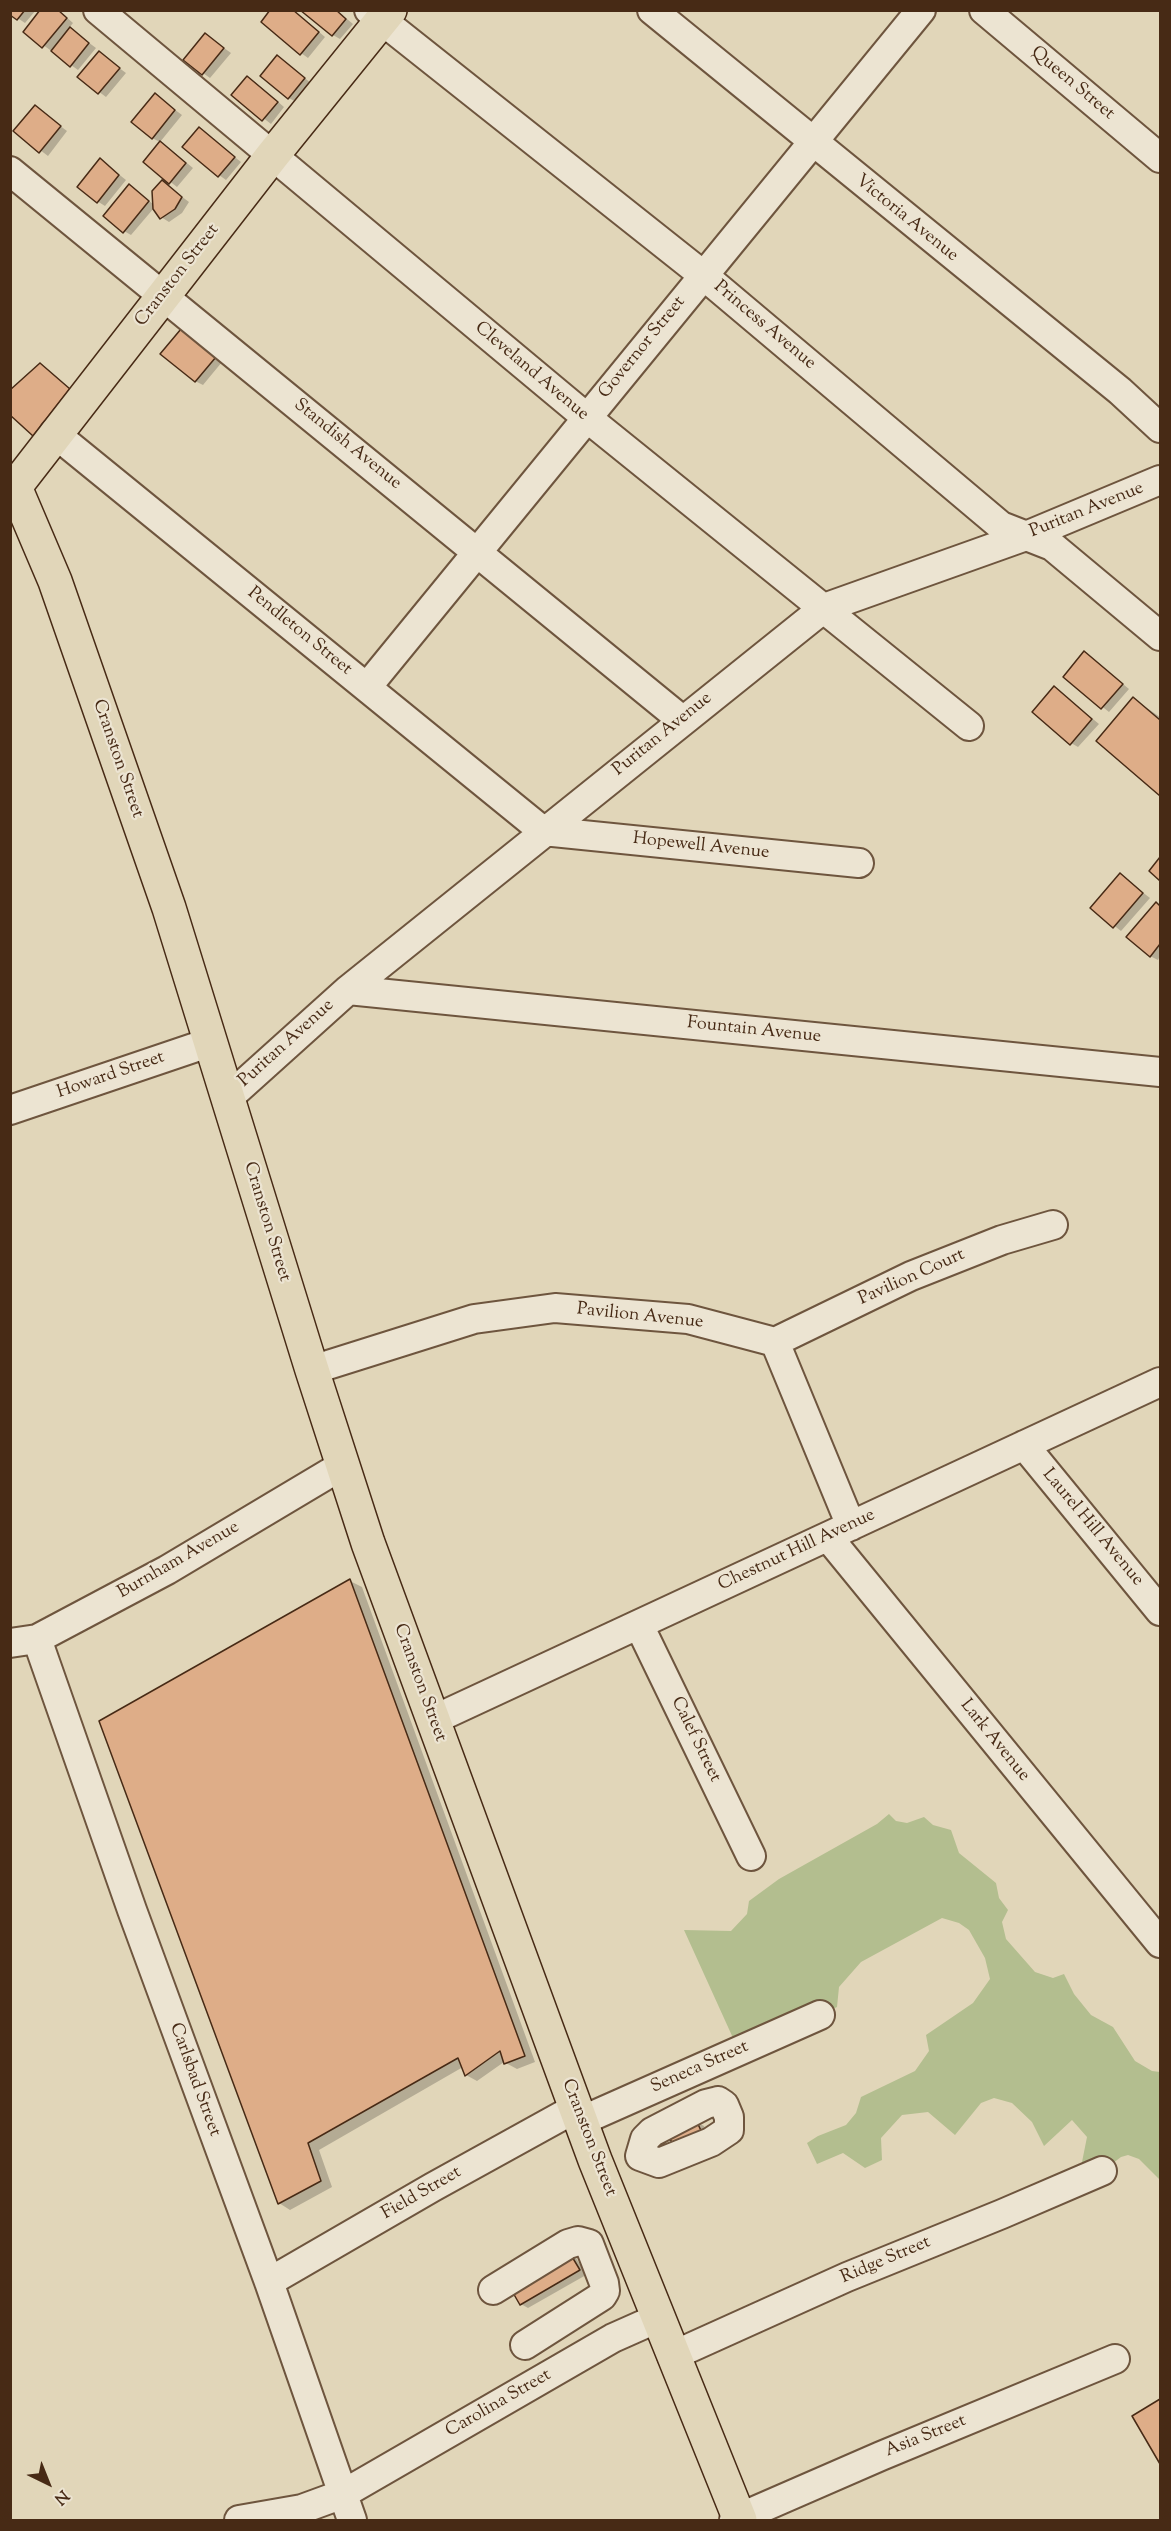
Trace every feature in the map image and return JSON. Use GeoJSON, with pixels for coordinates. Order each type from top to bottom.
{"type":"FeatureCollection","features":[{"type":"Feature","properties":{"kind":"main road","name":"Cranston Street"},"geometry":{"type":"LineString","coordinates":[[380,14],[272,156],[12,485],[55,581],[169,908],[368,1543],[578,2114],[738,2520]]}},
{"type":"Feature","properties":{"kind":"street","name":"Cleveland Avenue"},"geometry":{"type":"LineString","coordinates":[[98,10],[586,417],[969,726]]}},
{"type":"Feature","properties":{"kind":"street","name":"Victoria Avenue"},"geometry":{"type":"LineString","coordinates":[[652,10],[1120,391],[1161,428]]}},
{"type":"Feature","properties":{"kind":"street","name":"Governor Street"},"geometry":{"type":"LineString","coordinates":[[367,687],[921,10]]}},
{"type":"Feature","properties":{"kind":"street","name":"Queen Street"},"geometry":{"type":"LineString","coordinates":[[984,10],[1161,158]]}},
{"type":"Feature","properties":{"kind":"street","name":"Princess Avenue"},"geometry":{"type":"LineString","coordinates":[[380,14],[704,275],[1001,526],[1052,546],[1161,636]]}},
{"type":"Feature","properties":{"kind":"street","name":"Standish Avenue"},"geometry":{"type":"LineString","coordinates":[[10,171],[682,720]]}},
{"type":"Feature","properties":{"kind":"street","name":"Pendleton Street"},"geometry":{"type":"LineString","coordinates":[[54,433],[543,831]]}},
{"type":"Feature","properties":{"kind":"street","name":"Puritan Avenue"},"geometry":{"type":"LineString","coordinates":[[228,1098],[348,990],[543,831],[824,608],[1026,536],[1161,480]]}},
{"type":"Feature","properties":{"kind":"street","name":"Hopewell Avenue"},"geometry":{"type":"LineString","coordinates":[[543,831],[858,863]]}},
{"type":"Feature","properties":{"kind":"street","name":"Fountain Avenue"},"geometry":{"type":"LineString","coordinates":[[348,990],[1161,1072]]}},
{"type":"Feature","properties":{"kind":"street","name":"Howard Street"},"geometry":{"type":"LineString","coordinates":[[10,1110],[211,1042]]}},
{"type":"Feature","properties":{"kind":"street","name":"Pavilion Court"},"geometry":{"type":"LineString","coordinates":[[775,1342],[910,1276],[1002,1240],[1053,1224]]}},
{"type":"Feature","properties":{"kind":"street","name":"Pavilion Avenue"},"geometry":{"type":"LineString","coordinates":[[312,1370],[474,1318],[555,1308],[688,1319],[775,1342]]}},
{"type":"Feature","properties":{"kind":"street"},"geometry":{"type":"LineString","coordinates":[[775,1342],[840,1532]]}},
{"type":"Feature","properties":{"kind":"street","name":"Chestnut Hill Avenue"},"geometry":{"type":"LineString","coordinates":[[433,1720],[1161,1382]]}},
{"type":"Feature","properties":{"kind":"street","name":"Laurel Hill Avenue"},"geometry":{"type":"LineString","coordinates":[[1024,1445],[1160,1611]]}},
{"type":"Feature","properties":{"kind":"street","name":"Burnham Avenue"},"geometry":{"type":"LineString","coordinates":[[24,1641],[167,1570],[343,1465]]}},
{"type":"Feature","properties":{"kind":"street","name":"Lark Avenue"},"geometry":{"type":"LineString","coordinates":[[840,1532],[1161,1944]]}},
{"type":"Feature","properties":{"kind":"street","name":"Calef Street"},"geometry":{"type":"LineString","coordinates":[[639,1625],[751,1856]]}},
{"type":"Feature","properties":{"kind":"street","name":"Carlsbad Street"},"geometry":{"type":"LineString","coordinates":[[24,1641],[136,1921],[269,2282],[352,2520]]}},
{"type":"Feature","properties":{"kind":"street","name":"Seneca Street"},"geometry":{"type":"LineString","coordinates":[[578,2114],[820,2015]]}},
{"type":"Feature","properties":{"kind":"street","name":"Field Street"},"geometry":{"type":"LineString","coordinates":[[269,2282],[433,2187],[578,2114]]}},
{"type":"Feature","properties":{"kind":"street","name":"Ridge Street"},"geometry":{"type":"LineString","coordinates":[[672,2356],[847,2277],[1102,2171]]}},
{"type":"Feature","properties":{"kind":"street"},"geometry":{"type":"LineString","coordinates":[[492,2290],[568,2244],[578,2241],[589,2244],[604,2283],[605,2291],[602,2296],[525,2345]]}},
{"type":"Feature","properties":{"kind":"street","name":"Carolina Street"},"geometry":{"type":"LineString","coordinates":[[239,2520],[302,2509],[343,2494],[613,2338],[658,2318]]}},
{"type":"Feature","properties":{"kind":"street","name":"Asia Street"},"geometry":{"type":"LineString","coordinates":[[738,2520],[881,2456],[1115,2359]]}},
{"type":"Feature","properties":{"kind":"green space"},"geometry":{"type":"Polygon","coordinates":[[[889,1814],[896,1821],[907,1823],[924,1817],[933,1825],[951,1830],[959,1853],[996,1883],[999,1898],[1008,1910],[1002,1922],[1006,1939],[1035,1972],[1053,1978],[1064,1974],[1074,1994],[1091,2015],[1113,2027],[1135,2061],[1152,2071],[1160,2072],[1160,2180],[1139,2159],[1128,2155],[1121,2157],[1088,2182],[1080,2172],[1087,2137],[1072,2120],[1044,2146],[1032,2122],[1012,2103],[994,2098],[981,2103],[955,2135],[928,2112],[902,2115],[881,2138],[882,2160],[865,2168],[843,2153],[817,2164],[807,2143],[846,2125],[856,2113],[861,2097],[915,2071],[929,2051],[926,2035],[973,2003],[990,1979],[985,1958],[969,1930],[959,1923],[942,1918],[861,1962],[839,1987],[837,2007],[783,2032],[738,2049],[684,1930],[731,1931],[747,1914],[749,1901],[779,1879],[877,1824],[889,1814]]]}},
{"type":"Feature","properties":{"kind":"building"},"geometry":{"type":"Polygon","coordinates":[[[10,10],[25,10],[17,20],[10,15],[10,10]]]}},
{"type":"Feature","properties":{"kind":"building"},"geometry":{"type":"Polygon","coordinates":[[[40,10],[58,10],[67,18],[42,48],[23,32],[40,10]]]}},
{"type":"Feature","properties":{"kind":"building"},"geometry":{"type":"Polygon","coordinates":[[[270,10],[293,10],[319,32],[300,55],[261,22],[270,10]]]}},
{"type":"Feature","properties":{"kind":"building"},"geometry":{"type":"Polygon","coordinates":[[[300,10],[336,10],[346,19],[332,36],[300,10]]]}},
{"type":"Feature","properties":{"kind":"building"},"geometry":{"type":"Polygon","coordinates":[[[70,27],[89,43],[70,67],[51,51],[70,27]]]}},
{"type":"Feature","properties":{"kind":"building"},"geometry":{"type":"Polygon","coordinates":[[[205,33],[224,48],[202,75],[183,60],[205,33]]]}},
{"type":"Feature","properties":{"kind":"building"},"geometry":{"type":"Polygon","coordinates":[[[99,51],[120,68],[98,94],[77,77],[99,51]]]}},
{"type":"Feature","properties":{"kind":"building"},"geometry":{"type":"Polygon","coordinates":[[[277,55],[305,78],[288,99],[260,76],[277,55]]]}},
{"type":"Feature","properties":{"kind":"building"},"geometry":{"type":"Polygon","coordinates":[[[247,76],[278,102],[262,121],[231,95],[247,76]]]}},
{"type":"Feature","properties":{"kind":"building"},"geometry":{"type":"Polygon","coordinates":[[[155,93],[175,110],[152,139],[131,122],[155,93]]]}},
{"type":"Feature","properties":{"kind":"building"},"geometry":{"type":"Polygon","coordinates":[[[35,105],[61,126],[39,153],[13,131],[35,105]]]}},
{"type":"Feature","properties":{"kind":"building"},"geometry":{"type":"Polygon","coordinates":[[[199,127],[235,157],[218,177],[182,147],[199,127]]]}},
{"type":"Feature","properties":{"kind":"building"},"geometry":{"type":"Polygon","coordinates":[[[160,141],[186,163],[169,184],[143,162],[160,141]]]}},
{"type":"Feature","properties":{"kind":"building"},"geometry":{"type":"Polygon","coordinates":[[[100,158],[119,175],[97,203],[77,187],[100,158]]]}},
{"type":"Feature","properties":{"kind":"building"},"geometry":{"type":"Polygon","coordinates":[[[162,180],[182,197],[175,209],[160,219],[153,209],[152,191],[162,180]]]}},
{"type":"Feature","properties":{"kind":"building"},"geometry":{"type":"Polygon","coordinates":[[[129,184],[149,201],[123,233],[103,216],[129,184]]]}},
{"type":"Feature","properties":{"kind":"building"},"geometry":{"type":"Polygon","coordinates":[[[181,329],[216,357],[195,382],[160,354],[181,329]]]}},
{"type":"Feature","properties":{"kind":"building"},"geometry":{"type":"Polygon","coordinates":[[[40,363],[70,389],[33,436],[10,415],[10,390],[40,363]]]}},
{"type":"Feature","properties":{"kind":"building"},"geometry":{"type":"Polygon","coordinates":[[[1084,651],[1123,684],[1101,709],[1063,677],[1084,651]]]}},
{"type":"Feature","properties":{"kind":"building"},"geometry":{"type":"Polygon","coordinates":[[[1054,686],[1092,719],[1070,745],[1032,712],[1054,686]]]}},
{"type":"Feature","properties":{"kind":"building"},"geometry":{"type":"Polygon","coordinates":[[[1133,697],[1160,720],[1160,796],[1096,741],[1133,697]]]}},
{"type":"Feature","properties":{"kind":"building"},"geometry":{"type":"Polygon","coordinates":[[[1160,857],[1160,881],[1149,871],[1160,857]]]}},
{"type":"Feature","properties":{"kind":"building"},"geometry":{"type":"Polygon","coordinates":[[[1120,873],[1143,893],[1113,928],[1090,908],[1120,873]]]}},
{"type":"Feature","properties":{"kind":"building"},"geometry":{"type":"Polygon","coordinates":[[[1156,902],[1160,906],[1160,944],[1150,957],[1126,937],[1156,902]]]}},
{"type":"Feature","properties":{"kind":"building"},"geometry":{"type":"Polygon","coordinates":[[[350,1579],[525,2056],[504,2064],[500,2051],[465,2076],[458,2058],[308,2143],[321,2181],[278,2204],[99,1721],[350,1579]]]}},
{"type":"Feature","properties":{"kind":"building"},"geometry":{"type":"Polygon","coordinates":[[[696,2120],[705,2139],[676,2152],[668,2134],[696,2120]]]}},
{"type":"Feature","properties":{"kind":"building"},"geometry":{"type":"Polygon","coordinates":[[[568,2250],[580,2270],[520,2305],[508,2284],[568,2250]]]}},
{"type":"Feature","properties":{"kind":"building"},"geometry":{"type":"Polygon","coordinates":[[[1160,2399],[1160,2464],[1132,2416],[1160,2399]]]}}]}
